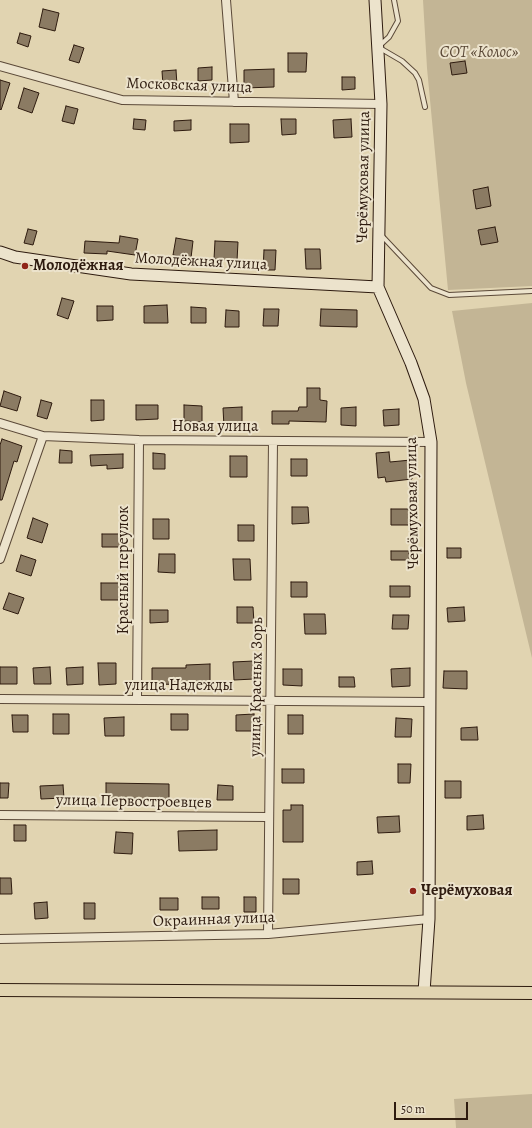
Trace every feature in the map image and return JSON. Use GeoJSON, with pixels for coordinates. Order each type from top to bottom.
{"type":"FeatureCollection","features":[{"type":"Feature","properties":{"kind":"main road"},"geometry":{"type":"LineString","coordinates":[[0,990],[532,993]]}},
{"type":"Feature","properties":{"kind":"street"},"geometry":{"type":"LineString","coordinates":[[226,0],[234,102]]}},
{"type":"Feature","properties":{"kind":"street","name":"Черёмуховая улица"},"geometry":{"type":"LineString","coordinates":[[375,0],[381,104],[378,287],[411,363],[424,399],[431,442],[429,919],[424,992]]}},
{"type":"Feature","properties":{"kind":"street","name":"Московская улица"},"geometry":{"type":"LineString","coordinates":[[0,66],[122,100],[381,104]]}},
{"type":"Feature","properties":{"kind":"street","name":"Молодёжная улица"},"geometry":{"type":"LineString","coordinates":[[0,252],[15,257],[131,274],[378,287]]}},
{"type":"Feature","properties":{"kind":"street","name":"Новая улица"},"geometry":{"type":"LineString","coordinates":[[0,423],[43,436],[139,440],[431,442]]}},
{"type":"Feature","properties":{"kind":"street"},"geometry":{"type":"LineString","coordinates":[[0,559],[43,436]]}},
{"type":"Feature","properties":{"kind":"street","name":"Красный переулок"},"geometry":{"type":"LineString","coordinates":[[137,699],[139,440]]}},
{"type":"Feature","properties":{"kind":"street","name":"улица Красных Зорь"},"geometry":{"type":"LineString","coordinates":[[268,934],[273,441]]}},
{"type":"Feature","properties":{"kind":"street","name":"улица Надежды"},"geometry":{"type":"LineString","coordinates":[[0,699],[429,702]]}},
{"type":"Feature","properties":{"kind":"street","name":"улица Первостроевцев"},"geometry":{"type":"LineString","coordinates":[[0,815],[268,817]]}},
{"type":"Feature","properties":{"kind":"street","name":"Окраинная улица"},"geometry":{"type":"LineString","coordinates":[[0,939],[268,934],[429,919]]}},
{"type":"Feature","properties":{"kind":"lane"},"geometry":{"type":"LineString","coordinates":[[394,0],[398,21],[390,37],[378,47],[402,60],[415,73],[419,80],[425,107]]}},
{"type":"Feature","properties":{"kind":"lane"},"geometry":{"type":"LineString","coordinates":[[379,233],[431,288],[449,295],[532,291]]}},
{"type":"Feature","properties":{"kind":"green space","name":"СОТ «Колос»"},"geometry":{"type":"Polygon","coordinates":[[[423,0],[532,0],[532,286],[448,290],[427,68],[423,0]]]}},
{"type":"Feature","properties":{"kind":"green space"},"geometry":{"type":"Polygon","coordinates":[[[532,303],[532,658],[466,383],[452,311],[532,303]]]}},
{"type":"Feature","properties":{"kind":"green space"},"geometry":{"type":"Polygon","coordinates":[[[532,1094],[532,1128],[456,1128],[454,1099],[532,1094]]]}},
{"type":"Feature","properties":{"kind":"building"},"geometry":{"type":"Polygon","coordinates":[[[43,9],[59,13],[55,31],[39,27],[43,9]]]}},
{"type":"Feature","properties":{"kind":"building"},"geometry":{"type":"Polygon","coordinates":[[[20,33],[31,36],[28,47],[17,43],[20,33]]]}},
{"type":"Feature","properties":{"kind":"building"},"geometry":{"type":"Polygon","coordinates":[[[74,45],[84,48],[79,63],[69,60],[74,45]]]}},
{"type":"Feature","properties":{"kind":"building"},"geometry":{"type":"Polygon","coordinates":[[[288,53],[307,53],[306,72],[288,72],[288,53]]]}},
{"type":"Feature","properties":{"kind":"building"},"geometry":{"type":"Polygon","coordinates":[[[465,61],[467,73],[452,75],[450,63],[465,61]]]}},
{"type":"Feature","properties":{"kind":"building"},"geometry":{"type":"Polygon","coordinates":[[[212,67],[212,80],[198,81],[198,68],[212,67]]]}},
{"type":"Feature","properties":{"kind":"building"},"geometry":{"type":"Polygon","coordinates":[[[274,69],[274,87],[244,88],[244,70],[274,69]]]}},
{"type":"Feature","properties":{"kind":"building"},"geometry":{"type":"Polygon","coordinates":[[[176,70],[177,85],[163,86],[162,71],[176,70]]]}},
{"type":"Feature","properties":{"kind":"building"},"geometry":{"type":"Polygon","coordinates":[[[342,77],[355,77],[355,89],[342,90],[342,77]]]}},
{"type":"Feature","properties":{"kind":"building"},"geometry":{"type":"Polygon","coordinates":[[[0,80],[10,83],[1,110],[0,109],[0,80]]]}},
{"type":"Feature","properties":{"kind":"building"},"geometry":{"type":"Polygon","coordinates":[[[24,88],[39,93],[32,113],[18,108],[24,88]]]}},
{"type":"Feature","properties":{"kind":"building"},"geometry":{"type":"Polygon","coordinates":[[[66,106],[78,109],[74,124],[62,121],[66,106]]]}},
{"type":"Feature","properties":{"kind":"building"},"geometry":{"type":"Polygon","coordinates":[[[134,119],[146,120],[145,130],[133,129],[134,119]]]}},
{"type":"Feature","properties":{"kind":"building"},"geometry":{"type":"Polygon","coordinates":[[[281,119],[296,119],[296,134],[282,135],[281,119]]]}},
{"type":"Feature","properties":{"kind":"building"},"geometry":{"type":"Polygon","coordinates":[[[351,119],[352,137],[334,138],[333,120],[351,119]]]}},
{"type":"Feature","properties":{"kind":"building"},"geometry":{"type":"Polygon","coordinates":[[[191,120],[191,130],[174,131],[174,121],[191,120]]]}},
{"type":"Feature","properties":{"kind":"building"},"geometry":{"type":"Polygon","coordinates":[[[230,124],[249,124],[249,142],[230,143],[230,124]]]}},
{"type":"Feature","properties":{"kind":"building"},"geometry":{"type":"Polygon","coordinates":[[[488,187],[491,206],[476,209],[473,190],[488,187]]]}},
{"type":"Feature","properties":{"kind":"building"},"geometry":{"type":"Polygon","coordinates":[[[495,227],[498,242],[481,245],[478,230],[495,227]]]}},
{"type":"Feature","properties":{"kind":"building"},"geometry":{"type":"Polygon","coordinates":[[[28,229],[37,231],[33,245],[24,243],[28,229]]]}},
{"type":"Feature","properties":{"kind":"building"},"geometry":{"type":"Polygon","coordinates":[[[120,236],[138,239],[135,255],[107,251],[107,254],[84,253],[85,241],[119,243],[120,236]]]}},
{"type":"Feature","properties":{"kind":"building"},"geometry":{"type":"Polygon","coordinates":[[[176,238],[193,241],[191,258],[173,255],[176,238]]]}},
{"type":"Feature","properties":{"kind":"building"},"geometry":{"type":"Polygon","coordinates":[[[215,241],[238,242],[237,261],[214,259],[215,241]]]}},
{"type":"Feature","properties":{"kind":"building"},"geometry":{"type":"Polygon","coordinates":[[[305,249],[320,249],[321,269],[306,269],[305,249]]]}},
{"type":"Feature","properties":{"kind":"building"},"geometry":{"type":"Polygon","coordinates":[[[264,250],[276,250],[275,270],[263,270],[264,250]]]}},
{"type":"Feature","properties":{"kind":"building"},"geometry":{"type":"Polygon","coordinates":[[[62,298],[74,301],[68,319],[57,315],[62,298]]]}},
{"type":"Feature","properties":{"kind":"building"},"geometry":{"type":"Polygon","coordinates":[[[167,305],[168,323],[144,323],[144,306],[167,305]]]}},
{"type":"Feature","properties":{"kind":"building"},"geometry":{"type":"Polygon","coordinates":[[[97,306],[113,306],[113,320],[97,321],[97,306]]]}},
{"type":"Feature","properties":{"kind":"building"},"geometry":{"type":"Polygon","coordinates":[[[191,307],[206,308],[206,323],[191,323],[191,307]]]}},
{"type":"Feature","properties":{"kind":"building"},"geometry":{"type":"Polygon","coordinates":[[[264,309],[279,309],[278,326],[263,326],[264,309]]]}},
{"type":"Feature","properties":{"kind":"building"},"geometry":{"type":"Polygon","coordinates":[[[321,309],[357,310],[357,327],[320,326],[321,309]]]}},
{"type":"Feature","properties":{"kind":"building"},"geometry":{"type":"Polygon","coordinates":[[[226,310],[239,311],[239,327],[225,327],[226,310]]]}},
{"type":"Feature","properties":{"kind":"building"},"geometry":{"type":"Polygon","coordinates":[[[307,388],[320,388],[320,400],[327,401],[326,422],[289,421],[289,424],[272,424],[272,411],[298,411],[299,407],[307,407],[307,388]]]}},
{"type":"Feature","properties":{"kind":"building"},"geometry":{"type":"Polygon","coordinates":[[[4,391],[21,397],[17,411],[0,406],[4,391]]]}},
{"type":"Feature","properties":{"kind":"building"},"geometry":{"type":"Polygon","coordinates":[[[41,400],[52,403],[47,419],[37,416],[41,400]]]}},
{"type":"Feature","properties":{"kind":"building"},"geometry":{"type":"Polygon","coordinates":[[[91,400],[104,400],[104,420],[91,421],[91,400]]]}},
{"type":"Feature","properties":{"kind":"building"},"geometry":{"type":"Polygon","coordinates":[[[136,405],[158,405],[158,419],[136,420],[136,405]]]}},
{"type":"Feature","properties":{"kind":"building"},"geometry":{"type":"Polygon","coordinates":[[[184,405],[202,406],[202,422],[184,421],[184,405]]]}},
{"type":"Feature","properties":{"kind":"building"},"geometry":{"type":"Polygon","coordinates":[[[242,407],[242,426],[224,427],[223,408],[242,407]]]}},
{"type":"Feature","properties":{"kind":"building"},"geometry":{"type":"Polygon","coordinates":[[[356,407],[356,426],[341,425],[341,408],[356,407]]]}},
{"type":"Feature","properties":{"kind":"building"},"geometry":{"type":"Polygon","coordinates":[[[399,409],[399,425],[384,426],[383,410],[399,409]]]}},
{"type":"Feature","properties":{"kind":"building"},"geometry":{"type":"Polygon","coordinates":[[[2,439],[22,446],[17,462],[14,461],[2,500],[0,500],[0,445],[2,439]]]}},
{"type":"Feature","properties":{"kind":"building"},"geometry":{"type":"Polygon","coordinates":[[[60,450],[72,451],[72,463],[59,463],[60,450]]]}},
{"type":"Feature","properties":{"kind":"building"},"geometry":{"type":"Polygon","coordinates":[[[389,452],[390,462],[411,460],[412,479],[386,482],[385,477],[378,478],[376,453],[389,452]]]}},
{"type":"Feature","properties":{"kind":"building"},"geometry":{"type":"Polygon","coordinates":[[[153,453],[165,454],[165,469],[153,469],[153,453]]]}},
{"type":"Feature","properties":{"kind":"building"},"geometry":{"type":"Polygon","coordinates":[[[123,454],[123,468],[107,469],[107,465],[91,466],[90,455],[123,454]]]}},
{"type":"Feature","properties":{"kind":"building"},"geometry":{"type":"Polygon","coordinates":[[[230,456],[247,456],[247,477],[230,477],[230,456]]]}},
{"type":"Feature","properties":{"kind":"building"},"geometry":{"type":"Polygon","coordinates":[[[291,459],[307,459],[307,476],[291,476],[291,459]]]}},
{"type":"Feature","properties":{"kind":"building"},"geometry":{"type":"Polygon","coordinates":[[[292,507],[308,507],[309,523],[292,524],[292,507]]]}},
{"type":"Feature","properties":{"kind":"building"},"geometry":{"type":"Polygon","coordinates":[[[391,509],[411,509],[411,525],[391,525],[391,509]]]}},
{"type":"Feature","properties":{"kind":"building"},"geometry":{"type":"Polygon","coordinates":[[[33,518],[48,524],[42,543],[27,538],[33,518]]]}},
{"type":"Feature","properties":{"kind":"building"},"geometry":{"type":"Polygon","coordinates":[[[153,519],[169,519],[169,539],[153,539],[153,519]]]}},
{"type":"Feature","properties":{"kind":"building"},"geometry":{"type":"Polygon","coordinates":[[[238,525],[254,525],[254,541],[238,541],[238,525]]]}},
{"type":"Feature","properties":{"kind":"building"},"geometry":{"type":"Polygon","coordinates":[[[102,534],[121,534],[121,547],[102,547],[102,534]]]}},
{"type":"Feature","properties":{"kind":"building"},"geometry":{"type":"Polygon","coordinates":[[[447,548],[461,548],[461,558],[447,558],[447,548]]]}},
{"type":"Feature","properties":{"kind":"building"},"geometry":{"type":"Polygon","coordinates":[[[391,551],[409,551],[409,560],[391,560],[391,551]]]}},
{"type":"Feature","properties":{"kind":"building"},"geometry":{"type":"Polygon","coordinates":[[[159,554],[175,554],[175,573],[158,572],[159,554]]]}},
{"type":"Feature","properties":{"kind":"building"},"geometry":{"type":"Polygon","coordinates":[[[21,555],[36,560],[31,576],[16,571],[21,555]]]}},
{"type":"Feature","properties":{"kind":"building"},"geometry":{"type":"Polygon","coordinates":[[[233,559],[250,559],[251,580],[234,580],[233,559]]]}},
{"type":"Feature","properties":{"kind":"building"},"geometry":{"type":"Polygon","coordinates":[[[291,582],[307,582],[307,597],[291,597],[291,582]]]}},
{"type":"Feature","properties":{"kind":"building"},"geometry":{"type":"Polygon","coordinates":[[[101,583],[120,583],[120,600],[101,600],[101,583]]]}},
{"type":"Feature","properties":{"kind":"building"},"geometry":{"type":"Polygon","coordinates":[[[390,586],[410,586],[410,597],[390,597],[390,586]]]}},
{"type":"Feature","properties":{"kind":"building"},"geometry":{"type":"Polygon","coordinates":[[[9,593],[24,598],[18,614],[3,609],[9,593]]]}},
{"type":"Feature","properties":{"kind":"building"},"geometry":{"type":"Polygon","coordinates":[[[237,607],[253,607],[254,623],[237,623],[237,607]]]}},
{"type":"Feature","properties":{"kind":"building"},"geometry":{"type":"Polygon","coordinates":[[[464,607],[465,621],[448,622],[447,608],[464,607]]]}},
{"type":"Feature","properties":{"kind":"building"},"geometry":{"type":"Polygon","coordinates":[[[150,610],[168,610],[168,622],[150,623],[150,610]]]}},
{"type":"Feature","properties":{"kind":"building"},"geometry":{"type":"Polygon","coordinates":[[[304,614],[325,614],[326,634],[305,634],[304,614]]]}},
{"type":"Feature","properties":{"kind":"building"},"geometry":{"type":"Polygon","coordinates":[[[393,615],[409,615],[408,629],[392,629],[393,615]]]}},
{"type":"Feature","properties":{"kind":"building"},"geometry":{"type":"Polygon","coordinates":[[[254,661],[254,679],[234,680],[233,662],[254,661]]]}},
{"type":"Feature","properties":{"kind":"building"},"geometry":{"type":"Polygon","coordinates":[[[98,663],[116,663],[116,684],[99,685],[98,663]]]}},
{"type":"Feature","properties":{"kind":"building"},"geometry":{"type":"Polygon","coordinates":[[[210,664],[210,685],[152,684],[152,668],[186,668],[186,665],[210,664]]]}},
{"type":"Feature","properties":{"kind":"building"},"geometry":{"type":"Polygon","coordinates":[[[0,667],[17,667],[17,684],[0,684],[0,667]]]}},
{"type":"Feature","properties":{"kind":"building"},"geometry":{"type":"Polygon","coordinates":[[[50,667],[51,684],[34,684],[33,668],[50,667]]]}},
{"type":"Feature","properties":{"kind":"building"},"geometry":{"type":"Polygon","coordinates":[[[83,667],[83,684],[67,685],[66,668],[83,667]]]}},
{"type":"Feature","properties":{"kind":"building"},"geometry":{"type":"Polygon","coordinates":[[[410,668],[410,686],[392,687],[391,669],[410,668]]]}},
{"type":"Feature","properties":{"kind":"building"},"geometry":{"type":"Polygon","coordinates":[[[283,669],[302,669],[302,686],[283,685],[283,669]]]}},
{"type":"Feature","properties":{"kind":"building"},"geometry":{"type":"Polygon","coordinates":[[[444,671],[467,671],[467,689],[443,688],[444,671]]]}},
{"type":"Feature","properties":{"kind":"building"},"geometry":{"type":"Polygon","coordinates":[[[339,677],[354,677],[355,687],[339,687],[339,677]]]}},
{"type":"Feature","properties":{"kind":"building"},"geometry":{"type":"Polygon","coordinates":[[[53,714],[69,714],[69,734],[53,734],[53,714]]]}},
{"type":"Feature","properties":{"kind":"building"},"geometry":{"type":"Polygon","coordinates":[[[171,714],[188,714],[188,730],[171,730],[171,714]]]}},
{"type":"Feature","properties":{"kind":"building"},"geometry":{"type":"Polygon","coordinates":[[[254,714],[254,731],[236,731],[236,715],[254,714]]]}},
{"type":"Feature","properties":{"kind":"building"},"geometry":{"type":"Polygon","coordinates":[[[12,715],[28,715],[28,732],[13,732],[12,715]]]}},
{"type":"Feature","properties":{"kind":"building"},"geometry":{"type":"Polygon","coordinates":[[[288,715],[303,715],[303,734],[288,734],[288,715]]]}},
{"type":"Feature","properties":{"kind":"building"},"geometry":{"type":"Polygon","coordinates":[[[124,717],[124,736],[105,736],[104,718],[124,717]]]}},
{"type":"Feature","properties":{"kind":"building"},"geometry":{"type":"Polygon","coordinates":[[[396,718],[412,719],[411,737],[395,737],[396,718]]]}},
{"type":"Feature","properties":{"kind":"building"},"geometry":{"type":"Polygon","coordinates":[[[477,727],[478,740],[461,740],[461,728],[477,727]]]}},
{"type":"Feature","properties":{"kind":"building"},"geometry":{"type":"Polygon","coordinates":[[[398,764],[411,764],[410,783],[398,783],[398,764]]]}},
{"type":"Feature","properties":{"kind":"building"},"geometry":{"type":"Polygon","coordinates":[[[282,769],[304,769],[304,783],[282,783],[282,769]]]}},
{"type":"Feature","properties":{"kind":"building"},"geometry":{"type":"Polygon","coordinates":[[[445,781],[461,781],[461,798],[445,798],[445,781]]]}},
{"type":"Feature","properties":{"kind":"building"},"geometry":{"type":"Polygon","coordinates":[[[0,783],[9,783],[8,798],[0,798],[0,783]]]}},
{"type":"Feature","properties":{"kind":"building"},"geometry":{"type":"Polygon","coordinates":[[[106,783],[169,784],[169,800],[106,797],[106,783]]]}},
{"type":"Feature","properties":{"kind":"building"},"geometry":{"type":"Polygon","coordinates":[[[63,785],[64,798],[41,799],[40,786],[63,785]]]}},
{"type":"Feature","properties":{"kind":"building"},"geometry":{"type":"Polygon","coordinates":[[[218,785],[233,786],[233,800],[217,800],[218,785]]]}},
{"type":"Feature","properties":{"kind":"building"},"geometry":{"type":"Polygon","coordinates":[[[291,805],[303,805],[303,842],[283,842],[283,810],[291,810],[291,805]]]}},
{"type":"Feature","properties":{"kind":"building"},"geometry":{"type":"Polygon","coordinates":[[[483,815],[484,829],[467,830],[467,816],[483,815]]]}},
{"type":"Feature","properties":{"kind":"building"},"geometry":{"type":"Polygon","coordinates":[[[399,816],[400,832],[378,833],[377,817],[399,816]]]}},
{"type":"Feature","properties":{"kind":"building"},"geometry":{"type":"Polygon","coordinates":[[[14,825],[26,825],[26,841],[14,841],[14,825]]]}},
{"type":"Feature","properties":{"kind":"building"},"geometry":{"type":"Polygon","coordinates":[[[217,830],[217,850],[179,851],[178,831],[217,830]]]}},
{"type":"Feature","properties":{"kind":"building"},"geometry":{"type":"Polygon","coordinates":[[[116,832],[133,833],[132,854],[114,853],[116,832]]]}},
{"type":"Feature","properties":{"kind":"building"},"geometry":{"type":"Polygon","coordinates":[[[372,861],[373,874],[357,875],[357,862],[372,861]]]}},
{"type":"Feature","properties":{"kind":"building"},"geometry":{"type":"Polygon","coordinates":[[[0,878],[11,878],[12,894],[0,894],[0,878]]]}},
{"type":"Feature","properties":{"kind":"building"},"geometry":{"type":"Polygon","coordinates":[[[283,879],[299,879],[299,894],[283,894],[283,879]]]}},
{"type":"Feature","properties":{"kind":"building"},"geometry":{"type":"Polygon","coordinates":[[[202,897],[219,897],[219,909],[202,909],[202,897]]]}},
{"type":"Feature","properties":{"kind":"building"},"geometry":{"type":"Polygon","coordinates":[[[244,897],[256,897],[256,912],[244,912],[244,897]]]}},
{"type":"Feature","properties":{"kind":"building"},"geometry":{"type":"Polygon","coordinates":[[[160,898],[178,898],[178,910],[160,910],[160,898]]]}},
{"type":"Feature","properties":{"kind":"building"},"geometry":{"type":"Polygon","coordinates":[[[47,902],[48,918],[35,919],[34,903],[47,902]]]}},
{"type":"Feature","properties":{"kind":"building"},"geometry":{"type":"Polygon","coordinates":[[[84,903],[95,903],[95,919],[84,919],[84,903]]]}},
{"type":"Feature","properties":{"kind":"place","name":"Молодёжная"},"geometry":{"type":"Point","coordinates":[25,266]}},
{"type":"Feature","properties":{"kind":"place","name":"Черёмуховая"},"geometry":{"type":"Point","coordinates":[413,891]}}]}
